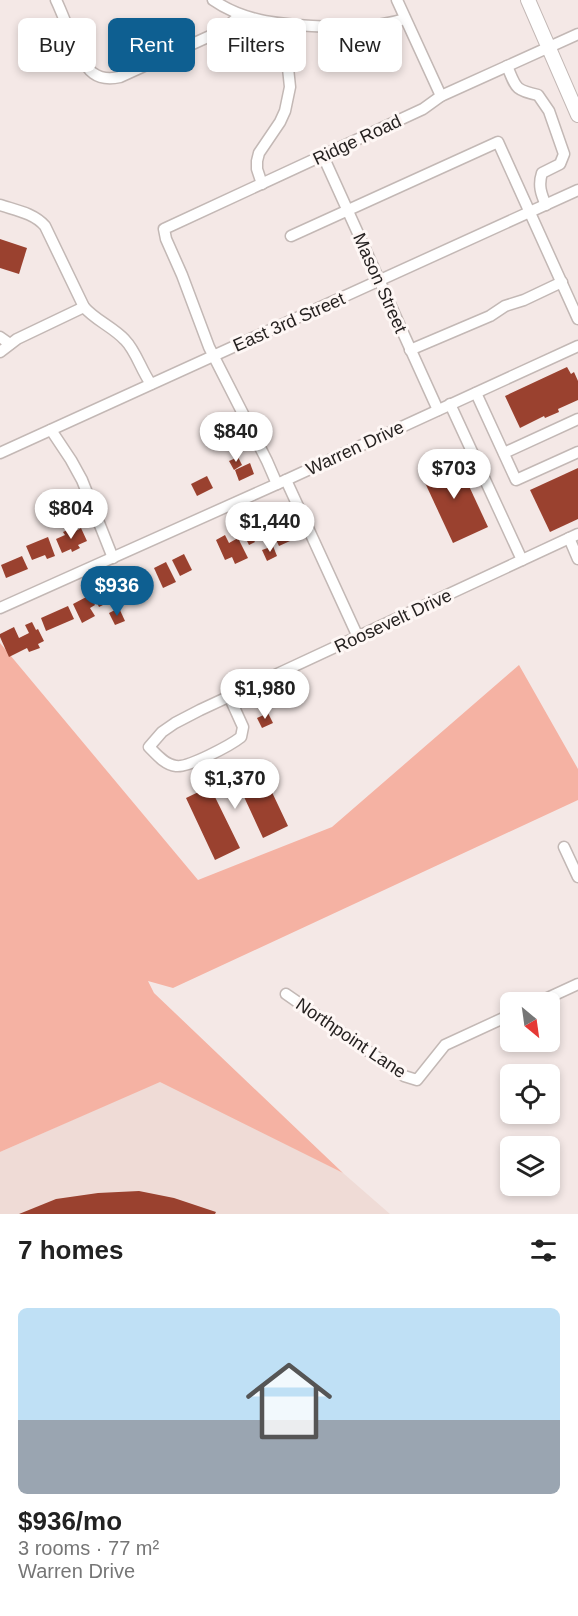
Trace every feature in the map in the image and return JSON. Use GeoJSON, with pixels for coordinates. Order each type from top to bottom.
{"type":"FeatureCollection","features":[{"type":"Feature","properties":{"kind":"main road"},"geometry":{"type":"LineString","coordinates":[[528,0],[578,115]]}},
{"type":"Feature","properties":{"kind":"street"},"geometry":{"type":"LineString","coordinates":[[56,0],[88,69],[102,78],[112,79],[221,31],[241,15]]}},
{"type":"Feature","properties":{"kind":"street"},"geometry":{"type":"LineString","coordinates":[[213,0],[241,15],[253,18]]}},
{"type":"Feature","properties":{"kind":"street"},"geometry":{"type":"LineString","coordinates":[[397,0],[441,96]]}},
{"type":"Feature","properties":{"kind":"street"},"geometry":{"type":"LineString","coordinates":[[306,26],[340,28],[386,25],[405,19]]}},
{"type":"Feature","properties":{"kind":"street","name":"Ridge Road"},"geometry":{"type":"LineString","coordinates":[[214,356],[164,229],[423,109],[441,96],[578,34]]}},
{"type":"Feature","properties":{"kind":"street"},"geometry":{"type":"LineString","coordinates":[[507,66],[517,88],[526,93],[538,95],[549,111],[564,154],[560,164],[542,173],[539,181],[546,205]]}},
{"type":"Feature","properties":{"kind":"street"},"geometry":{"type":"LineString","coordinates":[[262,184],[257,161],[259,153],[285,111],[290,87],[288,72]]}},
{"type":"Feature","properties":{"kind":"street"},"geometry":{"type":"LineString","coordinates":[[291,236],[498,142],[578,320]]}},
{"type":"Feature","properties":{"kind":"street","name":"Mason Street"},"geometry":{"type":"LineString","coordinates":[[323,156],[438,410]]}},
{"type":"Feature","properties":{"kind":"street","name":"East 3rd Street"},"geometry":{"type":"LineString","coordinates":[[0,453],[578,190]]}},
{"type":"Feature","properties":{"kind":"street"},"geometry":{"type":"LineString","coordinates":[[0,205],[31,216],[45,226],[84,307],[126,341],[151,384]]}},
{"type":"Feature","properties":{"kind":"street"},"geometry":{"type":"LineString","coordinates":[[410,350],[562,282]]}},
{"type":"Feature","properties":{"kind":"street"},"geometry":{"type":"LineString","coordinates":[[0,352],[10,344],[84,307]]}},
{"type":"Feature","properties":{"kind":"street"},"geometry":{"type":"LineString","coordinates":[[0,337],[10,344]]}},
{"type":"Feature","properties":{"kind":"street","name":"Warren Drive"},"geometry":{"type":"LineString","coordinates":[[0,608],[578,346]]}},
{"type":"Feature","properties":{"kind":"street"},"geometry":{"type":"LineString","coordinates":[[214,356],[267,461],[281,482],[358,638]]}},
{"type":"Feature","properties":{"kind":"street"},"geometry":{"type":"LineString","coordinates":[[476,393],[516,480],[578,452]]}},
{"type":"Feature","properties":{"kind":"street"},"geometry":{"type":"LineString","coordinates":[[450,404],[522,560]]}},
{"type":"Feature","properties":{"kind":"street"},"geometry":{"type":"LineString","coordinates":[[504,453],[578,419]]}},
{"type":"Feature","properties":{"kind":"street"},"geometry":{"type":"LineString","coordinates":[[51,430],[82,480],[114,558]]}},
{"type":"Feature","properties":{"kind":"street"},"geometry":{"type":"LineString","coordinates":[[573,536],[578,558]]}},
{"type":"Feature","properties":{"kind":"street","name":"Roosevelt Drive"},"geometry":{"type":"LineString","coordinates":[[230,696],[243,727],[242,737],[234,743],[184,766],[174,766],[165,762],[149,747],[162,732],[175,723],[230,696],[573,536]]}},
{"type":"Feature","properties":{"kind":"street"},"geometry":{"type":"LineString","coordinates":[[564,847],[578,877]]}},
{"type":"Feature","properties":{"kind":"street"},"geometry":{"type":"LineString","coordinates":[[560,992],[578,984]]}},
{"type":"Feature","properties":{"kind":"street","name":"Northpoint Lane"},"geometry":{"type":"LineString","coordinates":[[286,994],[404,1076],[417,1080],[445,1045],[500,1020]]}},
{"type":"Feature","properties":{"kind":"shaded area"},"geometry":{"type":"Polygon","coordinates":[[[0,643],[198,880],[332,827],[519,665],[578,769],[578,800],[173,988],[148,981],[154,993],[343,1173],[160,1082],[0,1152],[0,643]]]}},
{"type":"Feature","properties":{"kind":"shaded area"},"geometry":{"type":"Polygon","coordinates":[[[160,1081],[343,1173],[390,1214],[0,1214],[0,1152],[160,1081]]]}},
{"type":"Feature","properties":{"kind":"building"},"geometry":{"type":"Polygon","coordinates":[[[0,239],[27,248],[19,274],[0,268],[0,239]]]}},
{"type":"Feature","properties":{"kind":"building"},"geometry":{"type":"Polygon","coordinates":[[[567,367],[571,374],[574,372],[578,381],[578,400],[558,409],[559,412],[545,418],[544,416],[520,428],[505,396],[567,367]]]}},
{"type":"Feature","properties":{"kind":"building"},"geometry":{"type":"Polygon","coordinates":[[[455,456],[488,527],[453,543],[420,472],[455,456]]]}},
{"type":"Feature","properties":{"kind":"building"},"geometry":{"type":"Polygon","coordinates":[[[238,457],[242,465],[234,470],[229,461],[238,457]]]}},
{"type":"Feature","properties":{"kind":"building"},"geometry":{"type":"Polygon","coordinates":[[[250,463],[254,474],[239,481],[235,470],[250,463]]]}},
{"type":"Feature","properties":{"kind":"building"},"geometry":{"type":"Polygon","coordinates":[[[578,468],[578,519],[550,532],[530,490],[578,468]]]}},
{"type":"Feature","properties":{"kind":"building"},"geometry":{"type":"Polygon","coordinates":[[[207,476],[213,488],[197,496],[191,484],[207,476]]]}},
{"type":"Feature","properties":{"kind":"building"},"geometry":{"type":"Polygon","coordinates":[[[279,510],[281,514],[285,512],[293,526],[284,530],[290,541],[279,546],[265,517],[279,510]]]}},
{"type":"Feature","properties":{"kind":"building"},"geometry":{"type":"Polygon","coordinates":[[[258,520],[265,533],[253,539],[255,542],[249,545],[241,529],[258,520]]]}},
{"type":"Feature","properties":{"kind":"building"},"geometry":{"type":"Polygon","coordinates":[[[72,528],[74,532],[81,528],[87,541],[78,545],[80,548],[72,552],[71,549],[62,553],[56,539],[65,535],[63,532],[72,528]]]}},
{"type":"Feature","properties":{"kind":"building"},"geometry":{"type":"Polygon","coordinates":[[[225,535],[229,543],[238,538],[248,558],[235,564],[232,557],[225,560],[216,540],[225,535]]]}},
{"type":"Feature","properties":{"kind":"building"},"geometry":{"type":"Polygon","coordinates":[[[48,537],[55,556],[47,559],[45,555],[32,560],[26,546],[48,537]]]}},
{"type":"Feature","properties":{"kind":"building"},"geometry":{"type":"Polygon","coordinates":[[[273,546],[277,556],[267,561],[262,550],[273,546]]]}},
{"type":"Feature","properties":{"kind":"building"},"geometry":{"type":"Polygon","coordinates":[[[184,554],[192,570],[180,576],[172,560],[184,554]]]}},
{"type":"Feature","properties":{"kind":"building"},"geometry":{"type":"Polygon","coordinates":[[[22,556],[28,569],[6,578],[1,565],[22,556]]]}},
{"type":"Feature","properties":{"kind":"building"},"geometry":{"type":"Polygon","coordinates":[[[166,562],[176,582],[163,588],[154,568],[166,562]]]}},
{"type":"Feature","properties":{"kind":"building"},"geometry":{"type":"Polygon","coordinates":[[[107,588],[113,600],[99,607],[93,595],[107,588]]]}},
{"type":"Feature","properties":{"kind":"building"},"geometry":{"type":"Polygon","coordinates":[[[90,595],[95,605],[90,608],[95,616],[82,623],[73,604],[90,595]]]}},
{"type":"Feature","properties":{"kind":"building"},"geometry":{"type":"Polygon","coordinates":[[[68,606],[74,619],[46,631],[41,618],[68,606]]]}},
{"type":"Feature","properties":{"kind":"building"},"geometry":{"type":"Polygon","coordinates":[[[119,608],[125,621],[115,625],[109,613],[119,608]]]}},
{"type":"Feature","properties":{"kind":"building"},"geometry":{"type":"Polygon","coordinates":[[[32,622],[44,641],[38,644],[40,648],[29,652],[27,648],[9,657],[0,634],[14,627],[19,638],[29,633],[25,625],[32,622]]]}},
{"type":"Feature","properties":{"kind":"building"},"geometry":{"type":"Polygon","coordinates":[[[268,713],[273,723],[262,728],[257,718],[268,713]]]}},
{"type":"Feature","properties":{"kind":"building"},"geometry":{"type":"Polygon","coordinates":[[[261,769],[288,826],[263,838],[239,786],[234,788],[237,793],[231,796],[228,791],[215,797],[240,848],[215,860],[186,798],[215,784],[213,778],[227,771],[229,777],[250,770],[252,774],[261,769]]]}},
{"type":"Feature","properties":{"kind":"building"},"geometry":{"type":"Polygon","coordinates":[[[139,1191],[174,1198],[216,1212],[215,1214],[19,1214],[56,1199],[98,1193],[139,1191]]]}}]}
